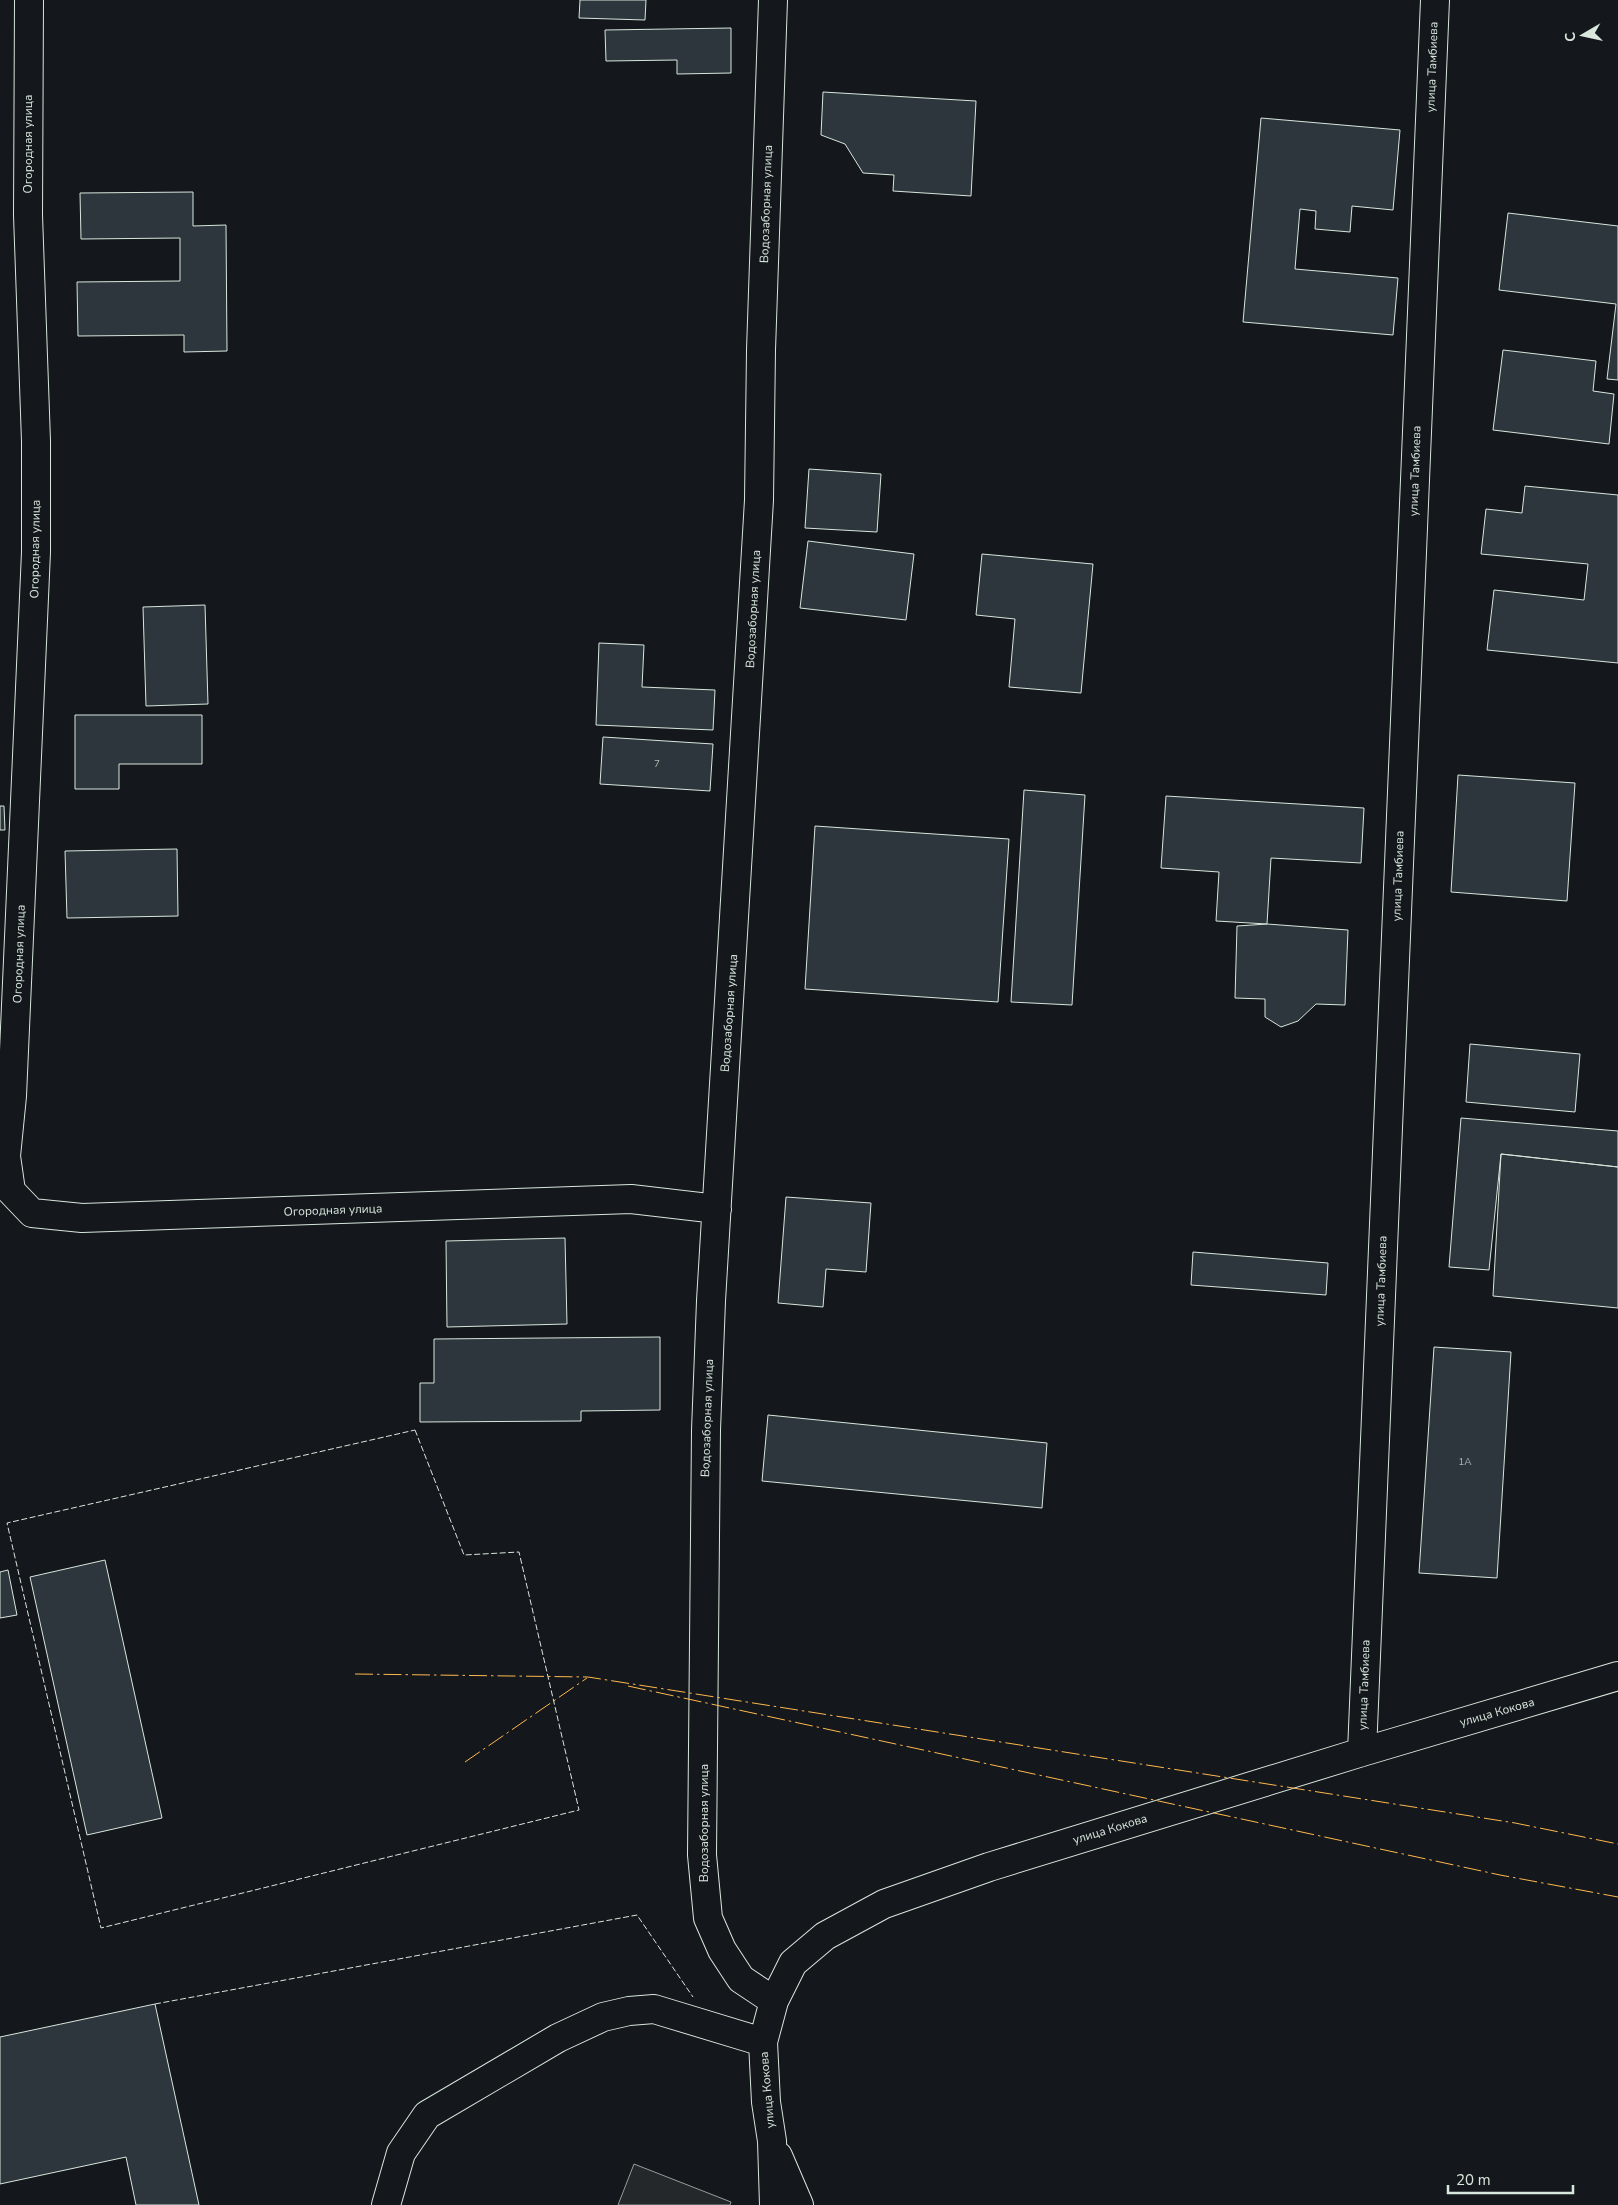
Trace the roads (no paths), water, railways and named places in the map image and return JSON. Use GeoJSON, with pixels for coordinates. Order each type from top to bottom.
{"type":"FeatureCollection","features":[{"type":"Feature","properties":{"kind":"street","name":"Огородная улица"},"geometry":{"type":"LineString","coordinates":[[29,0],[28,215],[36,441],[36,552],[13,1086],[6,1156],[11,1191],[32,1213],[82,1218],[631,1199],[717,1209]]}},
{"type":"Feature","properties":{"kind":"street","name":"Водозаборная улица"},"geometry":{"type":"LineString","coordinates":[[773,0],[761,350],[760,500],[717,1209],[706,1430],[702,1845],[708,1918],[722,1950],[741,1979],[774,2001]]}},
{"type":"Feature","properties":{"kind":"street","name":"улица Тамбиева"},"geometry":{"type":"LineString","coordinates":[[1362,1752],[1435,0]]}},
{"type":"Feature","properties":{"kind":"street","name":"улица Кокова"},"geometry":{"type":"LineString","coordinates":[[772,2141],[766,2102],[763,2042],[774,2001],[794,1963],[825,1936],[884,1904],[989,1866],[1618,1676]]}},
{"type":"Feature","properties":{"kind":"street"},"geometry":{"type":"LineString","coordinates":[[386,2205],[401,2153],[427,2115],[558,2038],[603,2018],[629,2011],[654,2009],[763,2042]]}},
{"type":"Feature","properties":{"kind":"street"},"geometry":{"type":"LineString","coordinates":[[772,2141],[774,2205]]}},
{"type":"Feature","properties":{"kind":"street"},"geometry":{"type":"LineString","coordinates":[[772,2141],[800,2205]]}}]}
